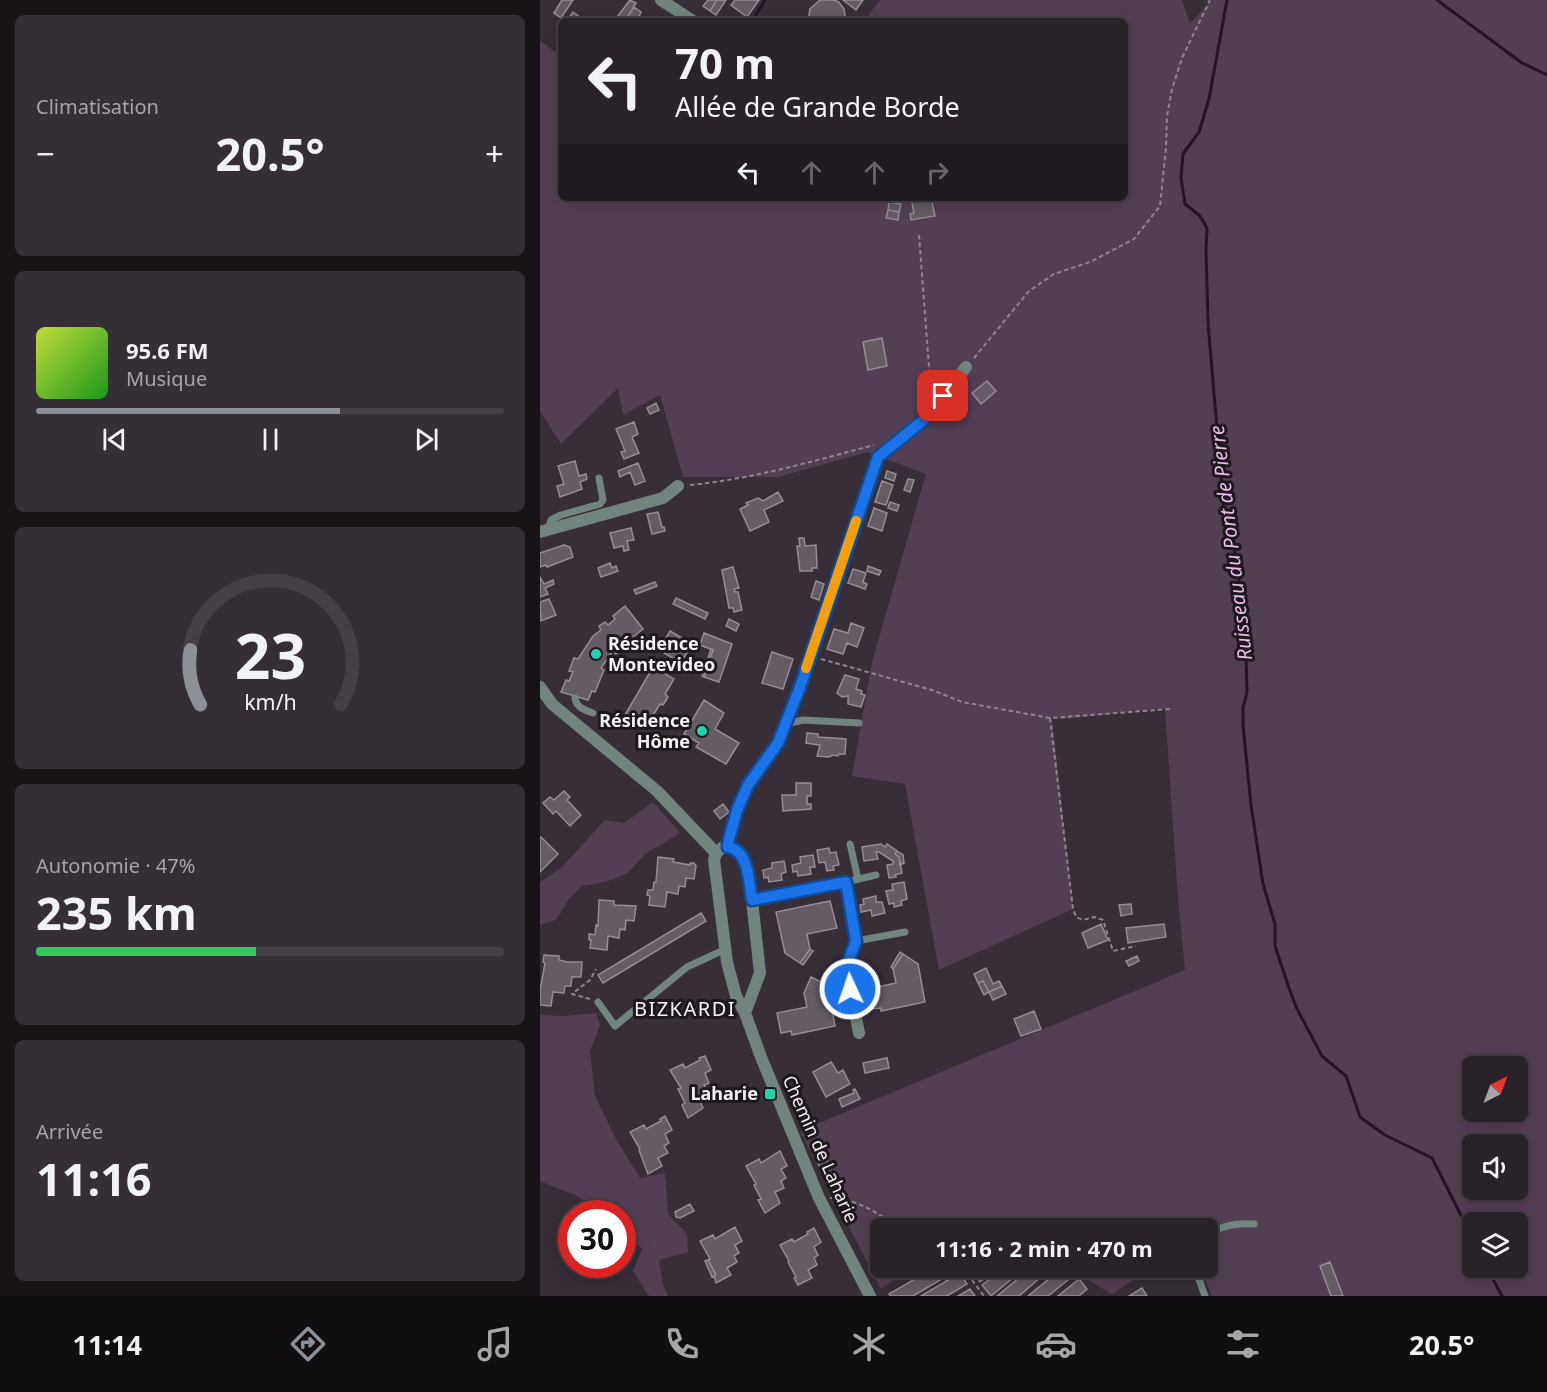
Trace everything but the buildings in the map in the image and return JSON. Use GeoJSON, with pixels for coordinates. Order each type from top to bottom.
{"type":"FeatureCollection","features":[{"type":"Feature","properties":{"kind":"street"},"geometry":{"type":"LineString","coordinates":[[661,0],[688,18]]}},
{"type":"Feature","properties":{"kind":"street","name":"Chemin de Laharie"},"geometry":{"type":"LineString","coordinates":[[870,1296],[819,1198],[745,1012],[736,996],[726,949],[714,860],[722,850],[748,785],[778,743],[786,724],[878,457],[925,419],[966,367]]}},
{"type":"Feature","properties":{"kind":"street"},"geometry":{"type":"LineString","coordinates":[[544,530],[663,498],[678,486]]}},
{"type":"Feature","properties":{"kind":"street"},"geometry":{"type":"LineString","coordinates":[[540,687],[560,711],[657,791],[722,850],[734,848],[740,852],[745,862],[752,900],[760,973],[745,1012]]}},
{"type":"Feature","properties":{"kind":"street"},"geometry":{"type":"LineString","coordinates":[[752,900],[852,880],[856,941],[846,968],[859,1033]]}},
{"type":"Feature","properties":{"kind":"street"},"geometry":{"type":"LineString","coordinates":[[731,975],[743,984],[750,983],[757,978]]}},
{"type":"Feature","properties":{"kind":"lane"},"geometry":{"type":"LineString","coordinates":[[544,530],[551,520],[561,515],[600,504],[603,500],[599,478]]}},
{"type":"Feature","properties":{"kind":"lane"},"geometry":{"type":"LineString","coordinates":[[575,698],[581,709],[592,713]]}},
{"type":"Feature","properties":{"kind":"lane"},"geometry":{"type":"LineString","coordinates":[[786,724],[803,720],[859,723]]}},
{"type":"Feature","properties":{"kind":"lane"},"geometry":{"type":"LineString","coordinates":[[850,844],[852,880],[876,875]]}},
{"type":"Feature","properties":{"kind":"lane"},"geometry":{"type":"LineString","coordinates":[[856,941],[905,932]]}},
{"type":"Feature","properties":{"kind":"lane"},"geometry":{"type":"LineString","coordinates":[[598,1002],[615,1026],[687,967],[726,949]]}},
{"type":"Feature","properties":{"kind":"lane"},"geometry":{"type":"LineString","coordinates":[[1218,1229],[1236,1223],[1254,1224]]}},
{"type":"Feature","properties":{"kind":"lane"},"geometry":{"type":"LineString","coordinates":[[1199,1278],[1205,1296]]}},
{"type":"Feature","properties":{"kind":"path"},"geometry":{"type":"LineString","coordinates":[[966,367],[1029,291],[1054,274],[1090,262],[1134,240],[1160,206],[1167,116],[1172,88],[1182,58],[1210,0]]}},
{"type":"Feature","properties":{"kind":"path"},"geometry":{"type":"LineString","coordinates":[[919,235],[932,410]]}},
{"type":"Feature","properties":{"kind":"path"},"geometry":{"type":"LineString","coordinates":[[678,486],[788,469],[875,444]]}},
{"type":"Feature","properties":{"kind":"path"},"geometry":{"type":"LineString","coordinates":[[810,656],[932,690],[962,702],[1050,718],[1170,709]]}},
{"type":"Feature","properties":{"kind":"path"},"geometry":{"type":"LineString","coordinates":[[1050,718],[1072,909],[1076,917],[1083,920],[1094,917],[1103,920],[1113,951],[1136,946]]}},
{"type":"Feature","properties":{"kind":"path"},"geometry":{"type":"LineString","coordinates":[[596,969],[590,980],[572,994],[598,1002]]}},
{"type":"Feature","properties":{"kind":"path"},"geometry":{"type":"LineString","coordinates":[[819,1198],[837,1198],[856,1203],[885,1218]]}},
{"type":"Feature","properties":{"kind":"path"},"geometry":{"type":"LineString","coordinates":[[970,1278],[984,1296]]}},
{"type":"Feature","properties":{"kind":"shaded area"},"geometry":{"type":"Polygon","coordinates":[[[880,0],[1182,0],[1190,24],[1212,0],[1547,0],[1547,1296],[1212,1296],[1204,1278],[1218,1278],[1218,1218],[870,1218],[870,1268],[800,1131],[1185,970],[1165,708],[1066,719],[1052,717],[1073,909],[939,970],[905,784],[852,776],[872,662],[926,474],[868,452],[778,477],[683,477],[660,395],[623,415],[618,388],[561,444],[540,411],[540,41],[558,54],[558,201],[1128,201],[1128,18],[866,18],[880,0]]]}},
{"type":"Feature","properties":{"kind":"shaded area"},"geometry":{"type":"Polygon","coordinates":[[[653,802],[680,833],[645,854],[628,873],[606,882],[582,886],[569,899],[556,920],[540,925],[540,882],[560,869],[605,820],[624,823],[653,802]]]}},
{"type":"Feature","properties":{"kind":"shaded area"},"geometry":{"type":"Polygon","coordinates":[[[596,1013],[600,1025],[590,1051],[595,1096],[616,1139],[640,1178],[665,1173],[668,1214],[687,1234],[688,1252],[659,1260],[663,1285],[668,1296],[649,1296],[636,1276],[636,1264],[642,1249],[636,1243],[636,1200],[584,1200],[540,1181],[540,1015],[564,1016],[596,1013]]]}},
{"type":"Feature","properties":{"kind":"shaded area"},"geometry":{"type":"Polygon","coordinates":[[[875,1278],[897,1278],[881,1289],[875,1278]]]}},
{"type":"Feature","properties":{"kind":"shaded area"},"geometry":{"type":"Polygon","coordinates":[[[1085,1278],[1137,1278],[1112,1294],[1085,1278]]]}},
{"type":"Feature","properties":{"kind":"waterway"},"geometry":{"type":"LineString","coordinates":[[754,18],[765,0]]}},
{"type":"Feature","properties":{"kind":"waterway","name":"Ruisseau du Pont de Pierre"},"geometry":{"type":"LineString","coordinates":[[1227,0],[1209,99],[1199,132],[1183,154],[1181,178],[1185,204],[1200,216],[1207,228],[1208,323],[1224,511],[1232,533],[1245,621],[1247,692],[1243,708],[1243,725],[1251,805],[1263,884],[1275,924],[1275,946],[1296,1007],[1322,1056],[1346,1076],[1360,1117],[1385,1135],[1432,1158],[1462,1217]]}},
{"type":"Feature","properties":{"kind":"waterway"},"geometry":{"type":"LineString","coordinates":[[1437,0],[1522,63],[1547,75]]}},
{"type":"Feature","properties":{"kind":"waterway","name":"Ruisseau du Pont de Pierre"},"geometry":{"type":"LineString","coordinates":[[1492,1278],[1502,1296]]}},
{"type":"Feature","properties":{"kind":"slow traffic"},"geometry":{"type":"LineString","coordinates":[[806,668],[856,521]]}},
{"type":"Feature","properties":{"kind":"place","name":"Résidence Montevideo"},"geometry":{"type":"Point","coordinates":[596,654]}},
{"type":"Feature","properties":{"kind":"place","name":"Résidence Hôme"},"geometry":{"type":"Point","coordinates":[702,731]}},
{"type":"Feature","properties":{"kind":"place","name":"Laharie"},"geometry":{"type":"Point","coordinates":[770,1094]}},
{"type":"Feature","properties":{"kind":"district","name":"BIZKARDI"},"geometry":{"type":"Point","coordinates":[685,1009]}},
{"type":"Feature","properties":{"kind":"route"},"geometry":{"type":"LineString","coordinates":[[850,989],[846,968],[856,941],[846,882],[752,900],[745,862],[740,852],[728,847],[728,843],[737,810],[748,785],[778,743],[800,687],[878,457],[925,419],[943,396]]}}]}
